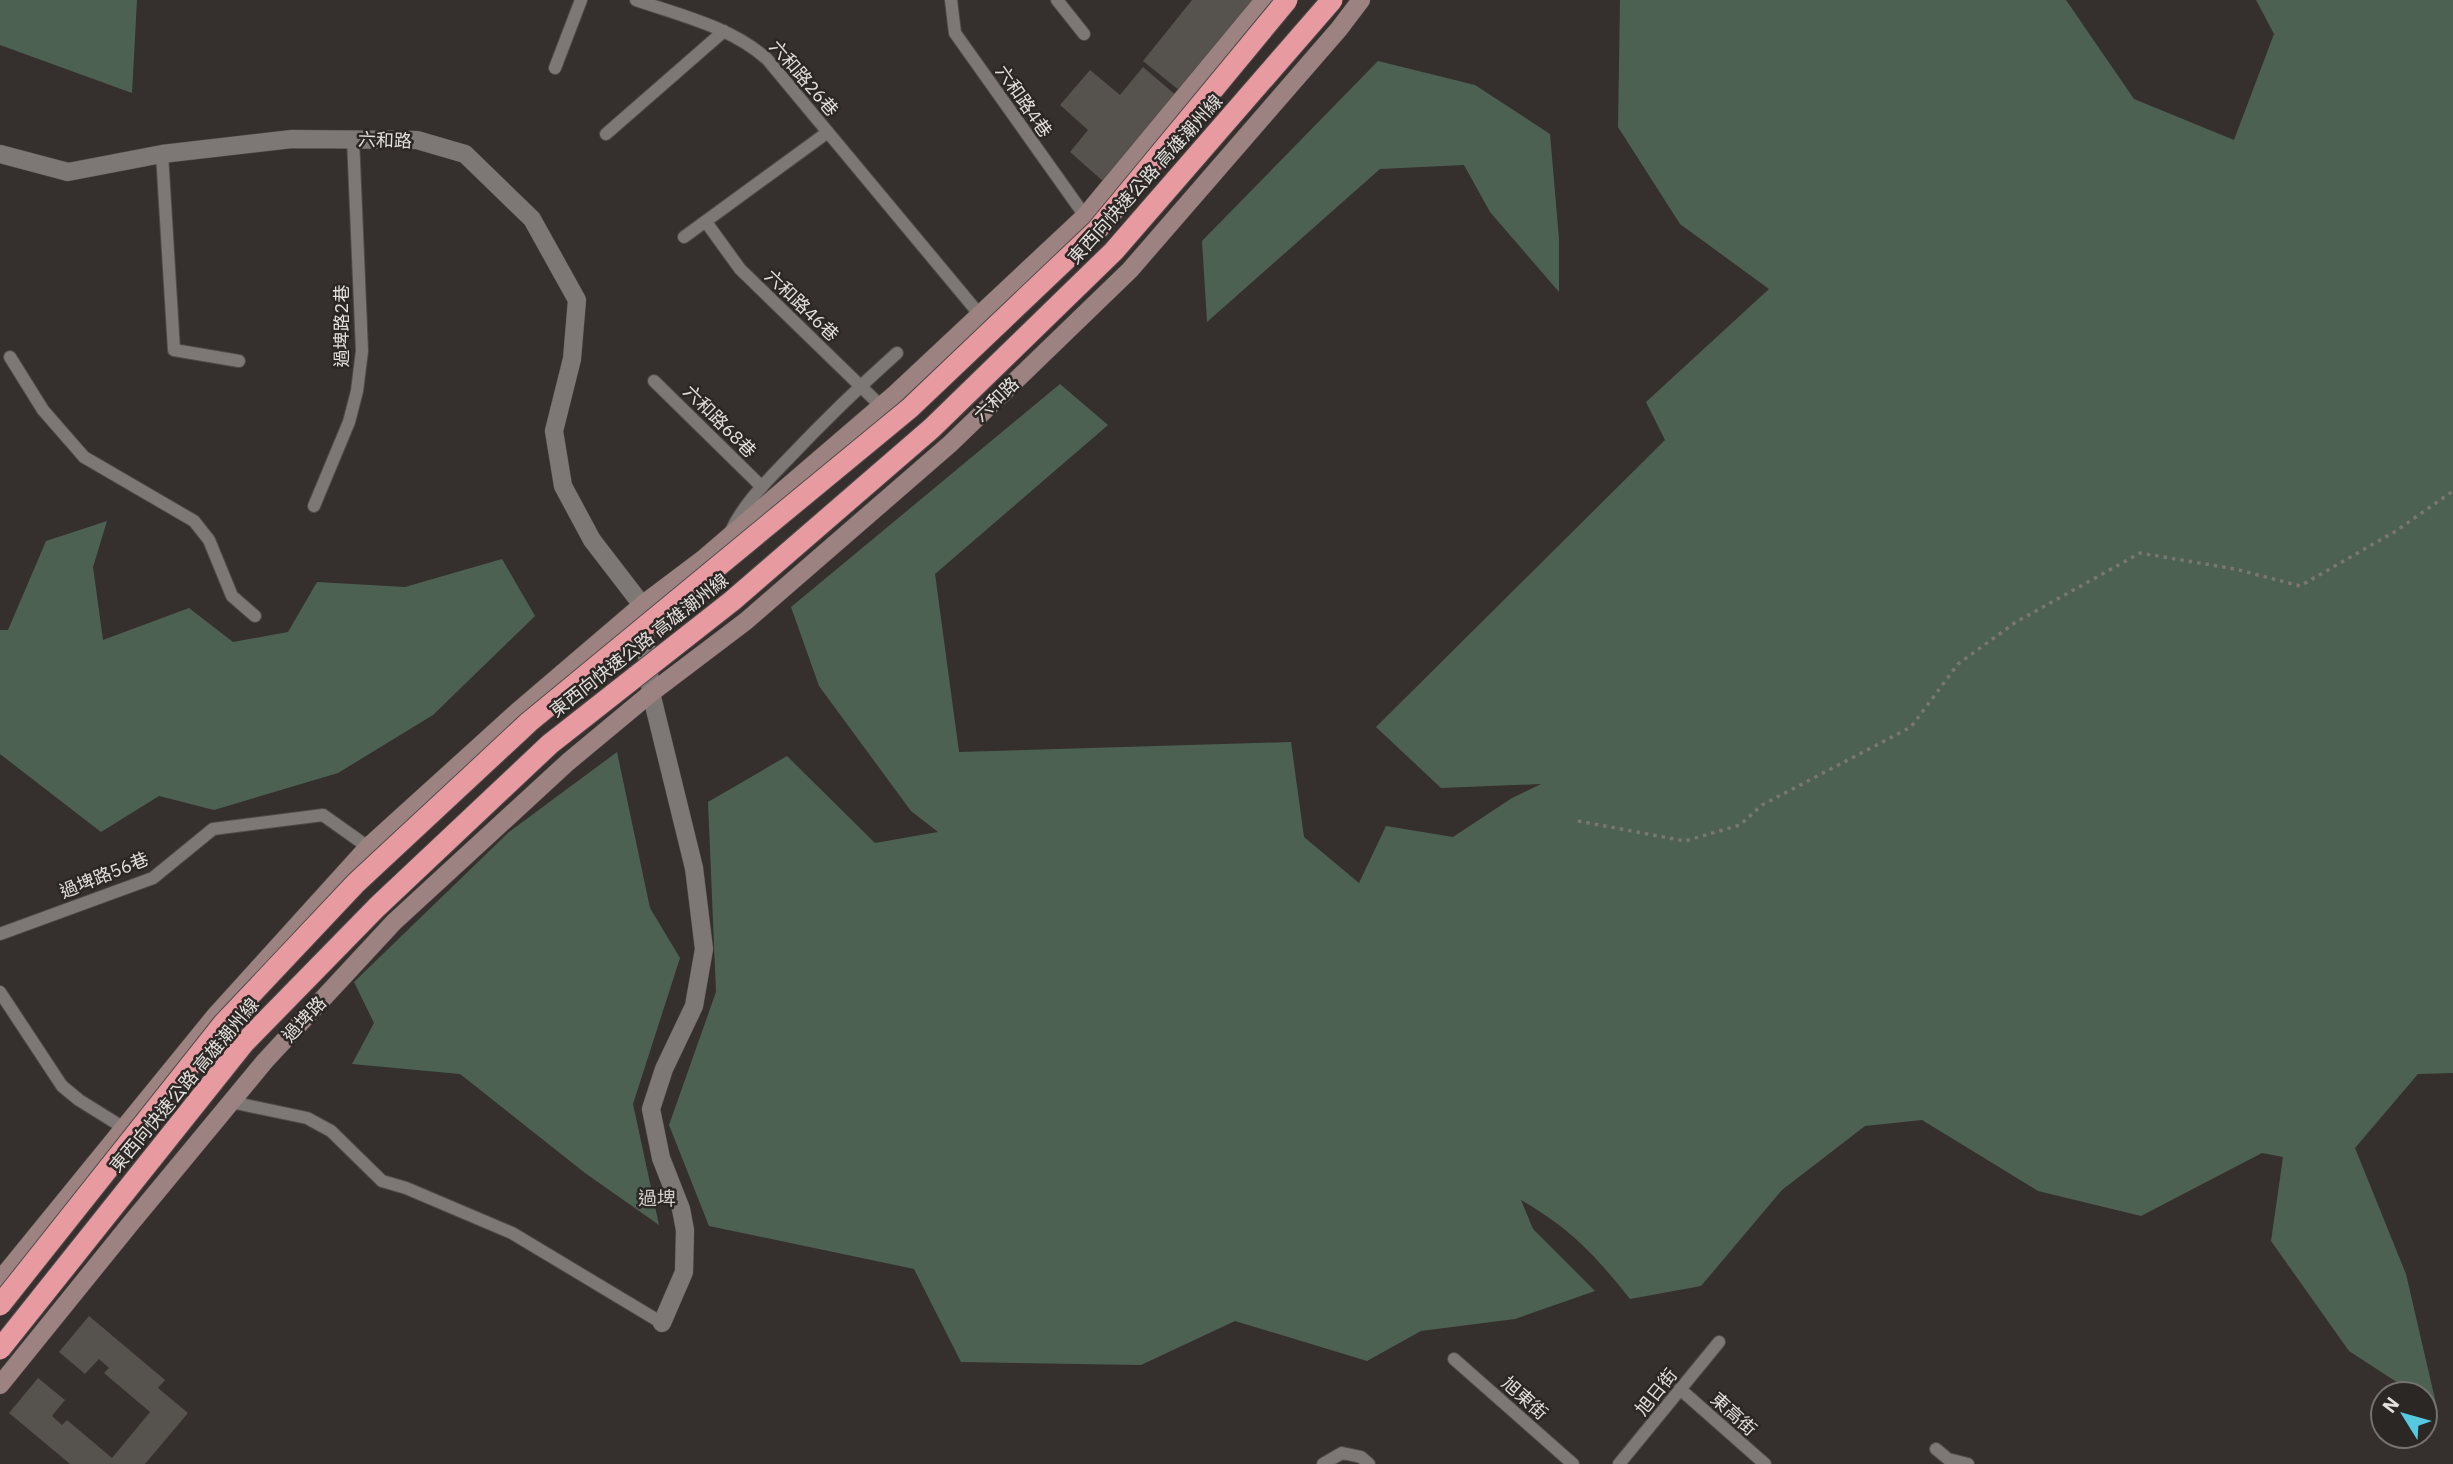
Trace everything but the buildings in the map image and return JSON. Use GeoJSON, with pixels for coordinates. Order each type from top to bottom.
{"type":"FeatureCollection","features":[{"type":"Feature","properties":{"kind":"highway","name":"東西向快速公路 高雄潮州線"},"geometry":{"type":"LineString","coordinates":[[0,1306],[223,1024],[356,883],[529,722],[920,399],[1097,230],[1287,0]]}},
{"type":"Feature","properties":{"kind":"highway","name":"東西向快速公路 高雄潮州線"},"geometry":{"type":"LineString","coordinates":[[0,1349],[244,1043],[377,907],[550,744],[732,601],[932,428],[1114,251],[1332,0]]}},
{"type":"Feature","properties":{"kind":"main road"},"geometry":{"type":"LineString","coordinates":[[0,1280],[215,1016],[368,847],[518,711],[881,406],[1085,216],[1265,0]]}},
{"type":"Feature","properties":{"kind":"main road","name":"六和路"},"geometry":{"type":"LineString","coordinates":[[651,693],[746,621],[950,444],[1130,270],[1339,29],[1361,0]]}},
{"type":"Feature","properties":{"kind":"main road","name":"過埤路"},"geometry":{"type":"LineString","coordinates":[[0,1385],[265,1061],[394,922],[568,762],[651,693]]}},
{"type":"Feature","properties":{"kind":"street","name":"六和路"},"geometry":{"type":"LineString","coordinates":[[0,154],[68,172],[162,154],[292,139],[417,140],[465,154],[531,219],[577,300],[572,359],[554,431],[563,486],[592,540],[642,605]]}},
{"type":"Feature","properties":{"kind":"street"},"geometry":{"type":"LineString","coordinates":[[642,605],[651,693],[694,868],[704,949],[694,1006],[664,1069],[651,1109],[661,1158],[681,1209],[685,1230],[684,1272],[662,1323]]}},
{"type":"Feature","properties":{"kind":"lane"},"geometry":{"type":"LineString","coordinates":[[555,68],[581,0]]}},
{"type":"Feature","properties":{"kind":"lane","name":"六和路26巷"},"geometry":{"type":"LineString","coordinates":[[636,0],[724,31],[747,42],[767,60],[980,315]]}},
{"type":"Feature","properties":{"kind":"lane","name":"六和路4巷"},"geometry":{"type":"LineString","coordinates":[[951,0],[955,33],[1085,216]]}},
{"type":"Feature","properties":{"kind":"lane"},"geometry":{"type":"LineString","coordinates":[[1057,0],[1084,34]]}},
{"type":"Feature","properties":{"kind":"lane"},"geometry":{"type":"LineString","coordinates":[[606,134],[724,31]]}},
{"type":"Feature","properties":{"kind":"lane","name":"六和路26巷"},"geometry":{"type":"LineString","coordinates":[[684,237],[828,132]]}},
{"type":"Feature","properties":{"kind":"lane","name":"過埤路2巷"},"geometry":{"type":"LineString","coordinates":[[314,506],[349,422],[357,391],[362,351],[353,138]]}},
{"type":"Feature","properties":{"kind":"lane"},"geometry":{"type":"LineString","coordinates":[[162,154],[174,350],[239,361]]}},
{"type":"Feature","properties":{"kind":"lane","name":"六和路46巷"},"geometry":{"type":"LineString","coordinates":[[706,222],[740,269],[881,406]]}},
{"type":"Feature","properties":{"kind":"lane"},"geometry":{"type":"LineString","coordinates":[[727,538],[738,517],[762,487],[860,386],[897,353]]}},
{"type":"Feature","properties":{"kind":"lane"},"geometry":{"type":"LineString","coordinates":[[10,357],[43,410],[84,457],[194,521],[209,540],[232,596],[255,616]]}},
{"type":"Feature","properties":{"kind":"lane","name":"六和路68巷"},"geometry":{"type":"LineString","coordinates":[[654,381],[762,487]]}},
{"type":"Feature","properties":{"kind":"lane","name":"過埤路56巷"},"geometry":{"type":"LineString","coordinates":[[0,934],[153,878],[212,829],[323,815],[368,847]]}},
{"type":"Feature","properties":{"kind":"lane"},"geometry":{"type":"LineString","coordinates":[[0,992],[62,1086],[124,1128]]}},
{"type":"Feature","properties":{"kind":"lane"},"geometry":{"type":"LineString","coordinates":[[231,1102],[307,1118],[331,1131],[382,1181],[406,1188],[512,1233],[662,1323]]}},
{"type":"Feature","properties":{"kind":"lane","name":"旭日街"},"geometry":{"type":"LineString","coordinates":[[1619,1464],[1719,1342]]}},
{"type":"Feature","properties":{"kind":"lane","name":"旭東街"},"geometry":{"type":"LineString","coordinates":[[1454,1359],[1573,1464]]}},
{"type":"Feature","properties":{"kind":"lane","name":"東高街"},"geometry":{"type":"LineString","coordinates":[[1680,1389],[1765,1464]]}},
{"type":"Feature","properties":{"kind":"lane"},"geometry":{"type":"LineString","coordinates":[[1936,1449],[1948,1459],[1968,1464]]}},
{"type":"Feature","properties":{"kind":"lane"},"geometry":{"type":"LineString","coordinates":[[1323,1464],[1342,1453],[1365,1461]]}},
{"type":"Feature","properties":{"kind":"path"},"geometry":{"type":"LineString","coordinates":[[1578,821],[1685,841],[1740,825],[1762,805],[1911,727],[1958,663],[2016,622],[2140,553],[2235,569],[2300,586],[2396,531],[2453,491]]}},
{"type":"Feature","properties":{"kind":"green space"},"geometry":{"type":"Polygon","coordinates":[[[0,0],[137,0],[132,93],[0,45],[0,0]]]}},
{"type":"Feature","properties":{"kind":"green space"},"geometry":{"type":"Polygon","coordinates":[[[1620,0],[2066,0],[2134,99],[2234,140],[2274,34],[2256,0],[2453,0],[2453,1073],[2418,1074],[2355,1148],[2406,1274],[2431,1380],[2394,1380],[2349,1351],[2271,1241],[2283,1157],[2262,1153],[2141,1216],[2038,1191],[1922,1120],[1865,1126],[1782,1190],[1701,1286],[1630,1299],[1568,1232],[1521,1200],[1533,1229],[1595,1291],[1515,1319],[1421,1331],[1367,1361],[1235,1321],[1141,1365],[961,1362],[914,1269],[709,1226],[669,1125],[716,992],[708,802],[787,756],[875,843],[938,832],[911,811],[819,686],[791,607],[1060,384],[1108,425],[935,574],[959,752],[1291,742],[1304,837],[1359,883],[1386,826],[1453,837],[1512,798],[1541,784],[1441,788],[1376,727],[1665,440],[1646,402],[1769,289],[1680,224],[1618,127],[1620,0]]]}},
{"type":"Feature","properties":{"kind":"green space"},"geometry":{"type":"Polygon","coordinates":[[[1378,61],[1475,85],[1550,134],[1559,239],[1559,292],[1490,212],[1464,165],[1380,169],[1207,322],[1202,241],[1378,61]]]}},
{"type":"Feature","properties":{"kind":"green space"},"geometry":{"type":"Polygon","coordinates":[[[107,521],[93,567],[103,640],[189,608],[233,642],[288,632],[317,582],[405,587],[502,559],[535,616],[433,715],[338,773],[214,810],[159,796],[101,832],[0,754],[0,630],[8,630],[46,541],[107,521]]]}},
{"type":"Feature","properties":{"kind":"green space"},"geometry":{"type":"Polygon","coordinates":[[[617,752],[650,908],[680,958],[633,1104],[659,1225],[585,1173],[460,1074],[352,1064],[374,1023],[354,982],[509,832],[617,752]]]}},
{"type":"Feature","properties":{"kind":"district","name":"過埤"},"geometry":{"type":"Point","coordinates":[657,1198]}}]}
